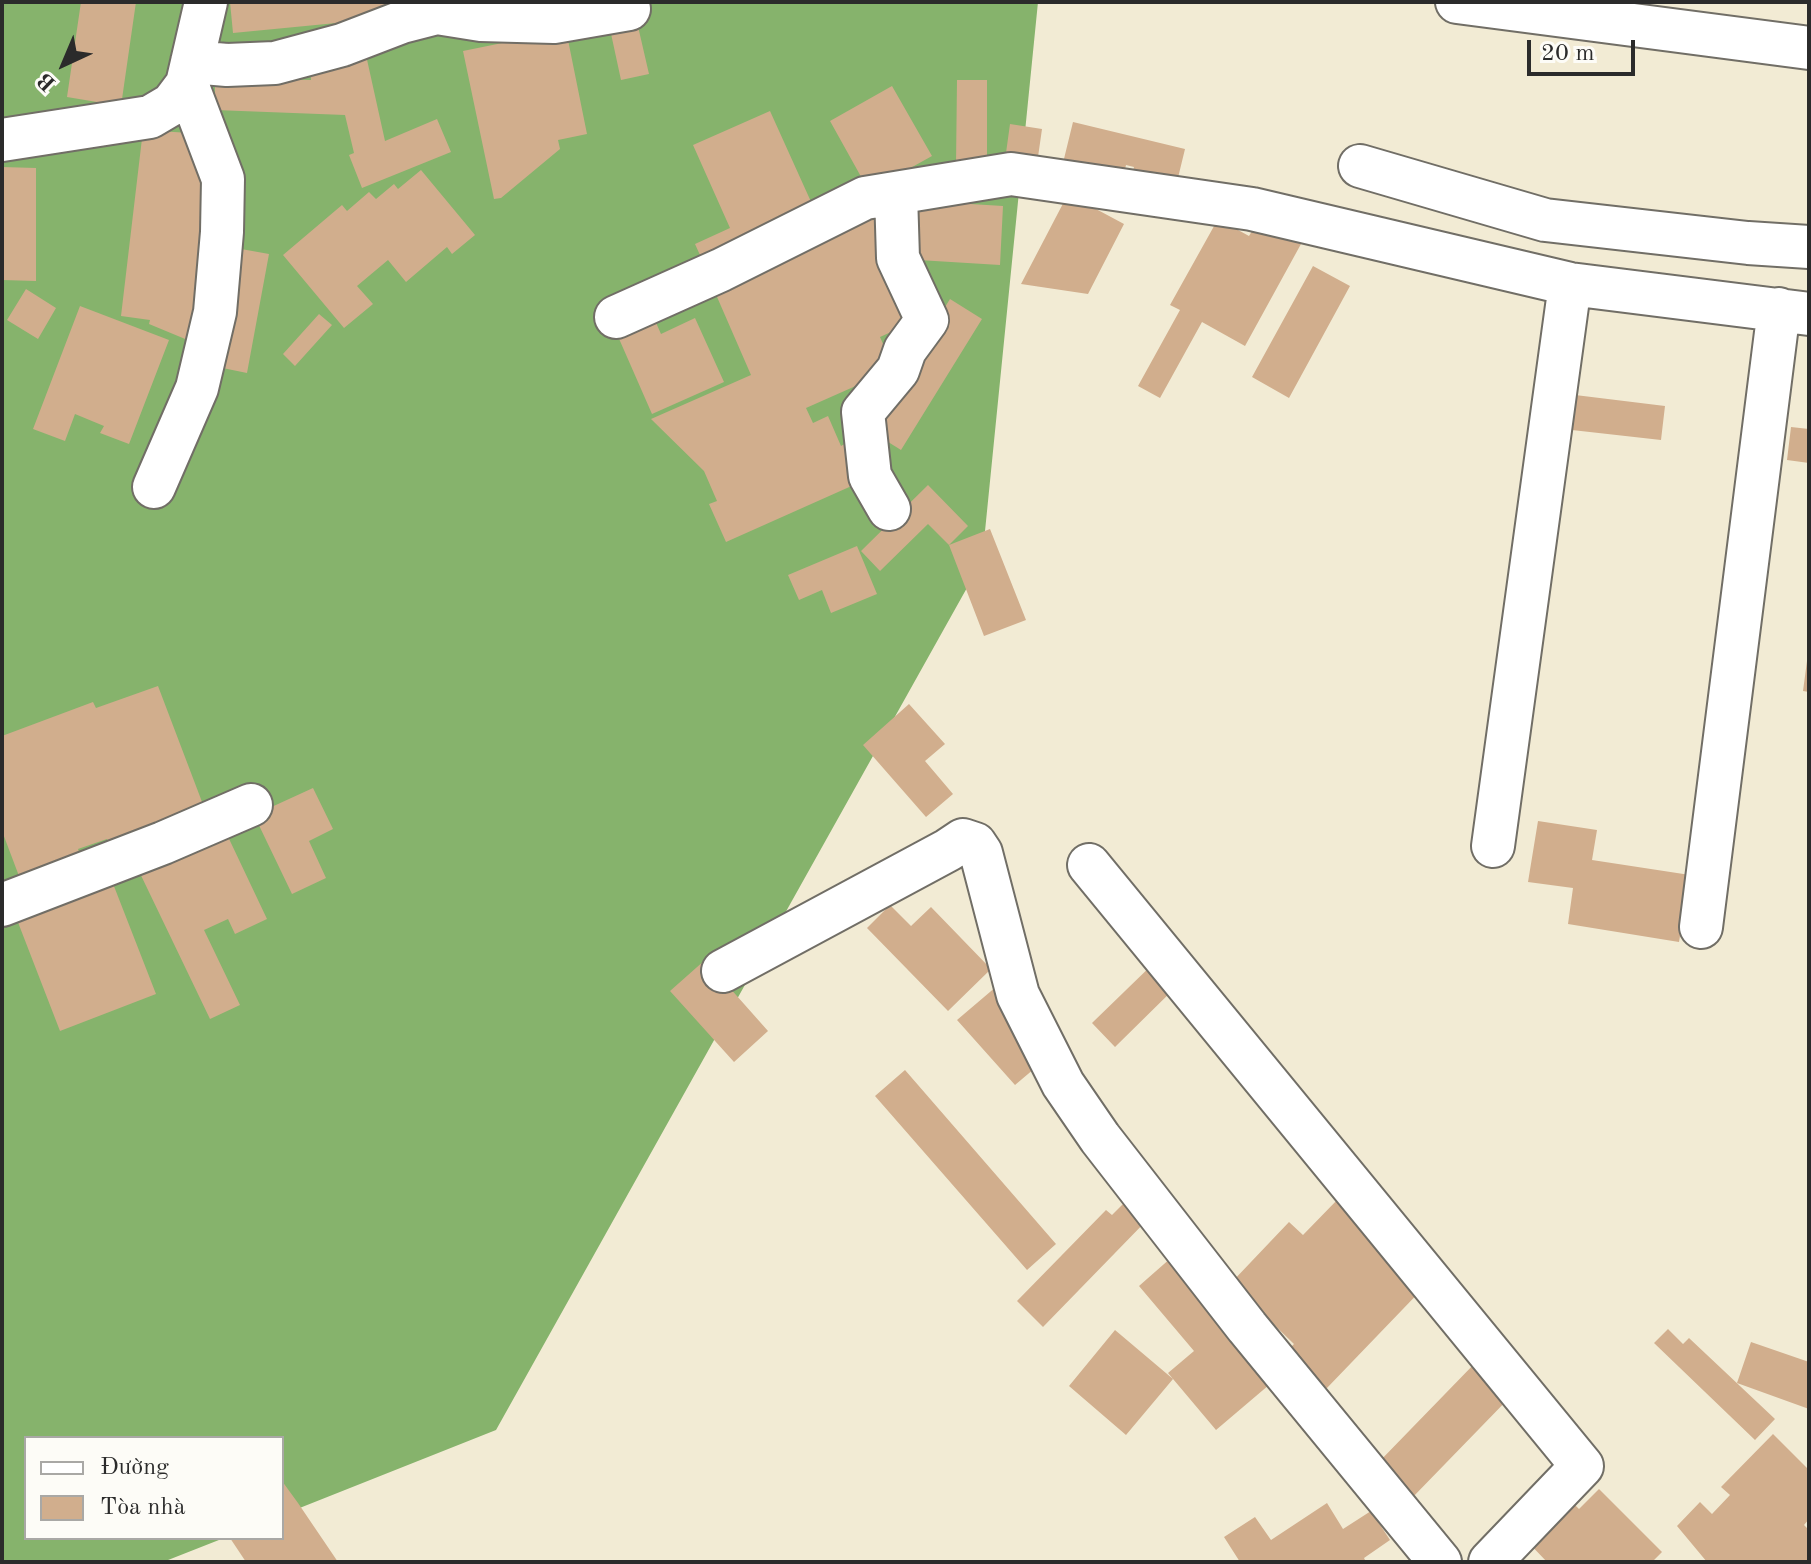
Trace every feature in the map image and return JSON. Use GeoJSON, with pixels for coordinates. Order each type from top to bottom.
{"type":"FeatureCollection","features":[{"type":"Feature","properties":{"kind":"street"},"geometry":{"type":"LineString","coordinates":[[2,140],[150,117],[172,104],[189,73],[206,2]]}},
{"type":"Feature","properties":{"kind":"street"},"geometry":{"type":"LineString","coordinates":[[1457,2],[1809,48]]}},
{"type":"Feature","properties":{"kind":"street"},"geometry":{"type":"LineString","coordinates":[[189,73],[227,65],[275,63],[342,45],[402,22],[437,13],[481,20],[554,22],[629,9]]}},
{"type":"Feature","properties":{"kind":"street"},"geometry":{"type":"LineString","coordinates":[[154,487],[197,388],[215,312],[222,232],[223,179],[189,73]]}},
{"type":"Feature","properties":{"kind":"street"},"geometry":{"type":"LineString","coordinates":[[1360,166],[1545,220],[1809,247]]}},
{"type":"Feature","properties":{"kind":"street"},"geometry":{"type":"LineString","coordinates":[[616,317],[721,270],[865,198],[1011,174],[1252,209],[1570,284],[1794,311],[1701,927]]}},
{"type":"Feature","properties":{"kind":"street"},"geometry":{"type":"LineString","coordinates":[[889,509],[870,476],[863,412],[898,370],[905,350],[927,320],[898,258],[896,194]]}},
{"type":"Feature","properties":{"kind":"street"},"geometry":{"type":"LineString","coordinates":[[1493,846],[1570,284]]}},
{"type":"Feature","properties":{"kind":"street"},"geometry":{"type":"LineString","coordinates":[[2,905],[163,843],[251,805]]}},
{"type":"Feature","properties":{"kind":"street"},"geometry":{"type":"LineString","coordinates":[[723,971],[963,840],[975,844],[981,853],[1018,995],[1063,1084],[1100,1138],[1237,1314],[1440,1562]]}},
{"type":"Feature","properties":{"kind":"street"},"geometry":{"type":"LineString","coordinates":[[1089,865],[1582,1466],[1490,1562]]}},
{"type":"Feature","properties":{"kind":"green space"},"geometry":{"type":"Polygon","coordinates":[[[2,2],[1038,2],[982,561],[496,1430],[284,1514],[284,1436],[24,1436],[24,1540],[219,1540],[163,1562],[2,1562],[2,2]]]}},
{"type":"Feature","properties":{"kind":"building"},"geometry":{"type":"Polygon","coordinates":[[[81,2],[136,2],[121,106],[67,97],[81,2]]]}},
{"type":"Feature","properties":{"kind":"building"},"geometry":{"type":"Polygon","coordinates":[[[230,2],[386,2],[388,18],[233,33],[230,2]]]}},
{"type":"Feature","properties":{"kind":"building"},"geometry":{"type":"Polygon","coordinates":[[[637,22],[649,74],[621,80],[610,29],[637,22]]]}},
{"type":"Feature","properties":{"kind":"building"},"geometry":{"type":"Polygon","coordinates":[[[566,30],[587,134],[558,140],[560,149],[501,198],[494,199],[463,51],[566,30]]]}},
{"type":"Feature","properties":{"kind":"building"},"geometry":{"type":"Polygon","coordinates":[[[364,46],[385,141],[437,119],[451,152],[362,188],[349,155],[354,153],[345,115],[215,110],[215,78],[311,80],[310,63],[364,46]]]}},
{"type":"Feature","properties":{"kind":"building"},"geometry":{"type":"Polygon","coordinates":[[[957,80],[987,80],[987,165],[956,165],[957,80]]]}},
{"type":"Feature","properties":{"kind":"building"},"geometry":{"type":"Polygon","coordinates":[[[892,86],[932,156],[869,191],[830,121],[892,86]]]}},
{"type":"Feature","properties":{"kind":"building"},"geometry":{"type":"Polygon","coordinates":[[[770,111],[817,215],[704,264],[695,244],[730,228],[693,145],[770,111]]]}},
{"type":"Feature","properties":{"kind":"building"},"geometry":{"type":"Polygon","coordinates":[[[1073,122],[1185,149],[1176,186],[1132,175],[1134,167],[1126,165],[1122,182],[1062,167],[1073,122]]]}},
{"type":"Feature","properties":{"kind":"building"},"geometry":{"type":"Polygon","coordinates":[[[1010,124],[1042,129],[1038,157],[1006,153],[1010,124]]]}},
{"type":"Feature","properties":{"kind":"building"},"geometry":{"type":"Polygon","coordinates":[[[143,130],[205,134],[203,233],[190,341],[149,324],[150,320],[121,316],[143,130]]]}},
{"type":"Feature","properties":{"kind":"building"},"geometry":{"type":"Polygon","coordinates":[[[2,167],[36,168],[36,281],[2,280],[2,167]]]}},
{"type":"Feature","properties":{"kind":"building"},"geometry":{"type":"Polygon","coordinates":[[[421,170],[475,235],[452,254],[447,247],[406,282],[388,260],[357,286],[373,304],[344,328],[283,255],[342,205],[347,211],[369,192],[376,199],[394,184],[398,189],[421,170]]]}},
{"type":"Feature","properties":{"kind":"building"},"geometry":{"type":"Polygon","coordinates":[[[1068,194],[1124,224],[1088,294],[1021,284],[1068,194]]]}},
{"type":"Feature","properties":{"kind":"building"},"geometry":{"type":"Polygon","coordinates":[[[905,200],[1003,206],[1000,265],[902,259],[905,200]]]}},
{"type":"Feature","properties":{"kind":"building"},"geometry":{"type":"Polygon","coordinates":[[[872,207],[922,318],[880,337],[894,369],[806,408],[813,423],[828,416],[841,446],[848,442],[865,480],[726,542],[709,504],[717,501],[704,471],[651,419],[751,375],[714,290],[872,207]]]}},
{"type":"Feature","properties":{"kind":"building"},"geometry":{"type":"Polygon","coordinates":[[[1218,219],[1249,236],[1258,221],[1301,244],[1245,346],[1202,322],[1160,398],[1138,386],[1180,310],[1170,305],[1218,219]]]}},
{"type":"Feature","properties":{"kind":"building"},"geometry":{"type":"Polygon","coordinates":[[[230,247],[269,254],[247,373],[208,365],[230,247]]]}},
{"type":"Feature","properties":{"kind":"building"},"geometry":{"type":"Polygon","coordinates":[[[1313,266],[1350,286],[1289,398],[1252,377],[1313,266]]]}},
{"type":"Feature","properties":{"kind":"building"},"geometry":{"type":"Polygon","coordinates":[[[26,289],[56,308],[38,339],[7,320],[26,289]]]}},
{"type":"Feature","properties":{"kind":"building"},"geometry":{"type":"Polygon","coordinates":[[[950,299],[982,319],[901,450],[869,430],[950,299]]]}},
{"type":"Feature","properties":{"kind":"building"},"geometry":{"type":"Polygon","coordinates":[[[80,306],[169,340],[129,444],[100,433],[104,426],[75,414],[65,441],[33,429],[80,306]]]}},
{"type":"Feature","properties":{"kind":"building"},"geometry":{"type":"Polygon","coordinates":[[[650,309],[661,334],[695,318],[724,382],[652,414],[613,325],[650,309]]]}},
{"type":"Feature","properties":{"kind":"building"},"geometry":{"type":"Polygon","coordinates":[[[319,314],[332,325],[295,366],[283,354],[319,314]]]}},
{"type":"Feature","properties":{"kind":"building"},"geometry":{"type":"Polygon","coordinates":[[[1567,394],[1665,406],[1661,440],[1563,429],[1567,394]]]}},
{"type":"Feature","properties":{"kind":"building"},"geometry":{"type":"Polygon","coordinates":[[[1791,427],[1809,429],[1809,463],[1787,460],[1791,427]]]}},
{"type":"Feature","properties":{"kind":"building"},"geometry":{"type":"Polygon","coordinates":[[[928,485],[968,526],[949,545],[928,524],[880,571],[861,551],[928,485]]]}},
{"type":"Feature","properties":{"kind":"building"},"geometry":{"type":"Polygon","coordinates":[[[990,529],[1026,620],[984,636],[949,545],[990,529]]]}},
{"type":"Feature","properties":{"kind":"building"},"geometry":{"type":"Polygon","coordinates":[[[857,546],[877,594],[831,613],[822,590],[799,600],[788,575],[857,546]]]}},
{"type":"Feature","properties":{"kind":"building"},"geometry":{"type":"Polygon","coordinates":[[[1809,661],[1809,692],[1803,691],[1809,661]]]}},
{"type":"Feature","properties":{"kind":"building"},"geometry":{"type":"Polygon","coordinates":[[[158,686],[207,815],[111,850],[107,839],[78,849],[83,861],[22,884],[2,831],[2,736],[93,702],[96,708],[158,686]]]}},
{"type":"Feature","properties":{"kind":"building"},"geometry":{"type":"Polygon","coordinates":[[[909,704],[945,744],[925,761],[953,794],[926,817],[863,745],[909,704]]]}},
{"type":"Feature","properties":{"kind":"building"},"geometry":{"type":"Polygon","coordinates":[[[313,788],[333,829],[309,841],[326,878],[292,894],[254,815],[313,788]]]}},
{"type":"Feature","properties":{"kind":"building"},"geometry":{"type":"Polygon","coordinates":[[[1538,821],[1597,830],[1592,860],[1690,875],[1679,942],[1568,924],[1573,888],[1528,882],[1538,821]]]}},
{"type":"Feature","properties":{"kind":"building"},"geometry":{"type":"Polygon","coordinates":[[[222,824],[267,919],[235,934],[228,919],[204,930],[240,1005],[210,1019],[136,865],[222,824]]]}},
{"type":"Feature","properties":{"kind":"building"},"geometry":{"type":"Polygon","coordinates":[[[110,876],[156,994],[60,1031],[14,912],[110,876]]]}},
{"type":"Feature","properties":{"kind":"building"},"geometry":{"type":"Polygon","coordinates":[[[890,905],[911,926],[931,907],[991,969],[948,1011],[867,928],[890,905]]]}},
{"type":"Feature","properties":{"kind":"building"},"geometry":{"type":"Polygon","coordinates":[[[1158,959],[1181,982],[1115,1047],[1092,1023],[1158,959]]]}},
{"type":"Feature","properties":{"kind":"building"},"geometry":{"type":"Polygon","coordinates":[[[705,960],[768,1031],[734,1062],[670,991],[705,960]]]}},
{"type":"Feature","properties":{"kind":"building"},"geometry":{"type":"Polygon","coordinates":[[[997,986],[1041,1063],[1015,1085],[957,1020],[997,986]]]}},
{"type":"Feature","properties":{"kind":"building"},"geometry":{"type":"Polygon","coordinates":[[[905,1070],[1056,1244],[1027,1270],[875,1096],[905,1070]]]}},
{"type":"Feature","properties":{"kind":"building"},"geometry":{"type":"Polygon","coordinates":[[[1130,1197],[1150,1217],[1043,1327],[1017,1301],[1106,1210],[1112,1215],[1130,1197]]]}},
{"type":"Feature","properties":{"kind":"building"},"geometry":{"type":"Polygon","coordinates":[[[1339,1198],[1428,1283],[1326,1389],[1287,1351],[1294,1344],[1231,1283],[1289,1222],[1303,1235],[1339,1198]]]}},
{"type":"Feature","properties":{"kind":"building"},"geometry":{"type":"Polygon","coordinates":[[[1172,1257],[1276,1379],[1216,1430],[1168,1373],[1194,1351],[1139,1286],[1172,1257]]]}},
{"type":"Feature","properties":{"kind":"building"},"geometry":{"type":"Polygon","coordinates":[[[1668,1329],[1683,1344],[1689,1338],[1775,1419],[1755,1440],[1654,1343],[1668,1329]]]}},
{"type":"Feature","properties":{"kind":"building"},"geometry":{"type":"Polygon","coordinates":[[[1115,1330],[1173,1379],[1126,1435],[1069,1386],[1115,1330]]]}},
{"type":"Feature","properties":{"kind":"building"},"geometry":{"type":"Polygon","coordinates":[[[1751,1342],[1809,1362],[1809,1409],[1737,1383],[1751,1342]]]}},
{"type":"Feature","properties":{"kind":"building"},"geometry":{"type":"Polygon","coordinates":[[[1478,1360],[1513,1394],[1411,1499],[1376,1465],[1478,1360]]]}},
{"type":"Feature","properties":{"kind":"building"},"geometry":{"type":"Polygon","coordinates":[[[1773,1434],[1809,1470],[1809,1519],[1804,1525],[1809,1530],[1809,1562],[1707,1562],[1677,1526],[1700,1502],[1712,1514],[1730,1495],[1721,1487],[1773,1434]]]}},
{"type":"Feature","properties":{"kind":"building"},"geometry":{"type":"Polygon","coordinates":[[[284,1484],[338,1562],[246,1562],[231,1540],[284,1540],[284,1484]]]}},
{"type":"Feature","properties":{"kind":"building"},"geometry":{"type":"Polygon","coordinates":[[[1599,1489],[1662,1552],[1652,1562],[1547,1562],[1526,1540],[1569,1499],[1579,1509],[1599,1489]]]}},
{"type":"Feature","properties":{"kind":"building"},"geometry":{"type":"Polygon","coordinates":[[[1327,1503],[1343,1529],[1371,1511],[1390,1540],[1364,1558],[1366,1562],[1240,1562],[1224,1537],[1255,1517],[1271,1540],[1327,1503]]]}}]}
